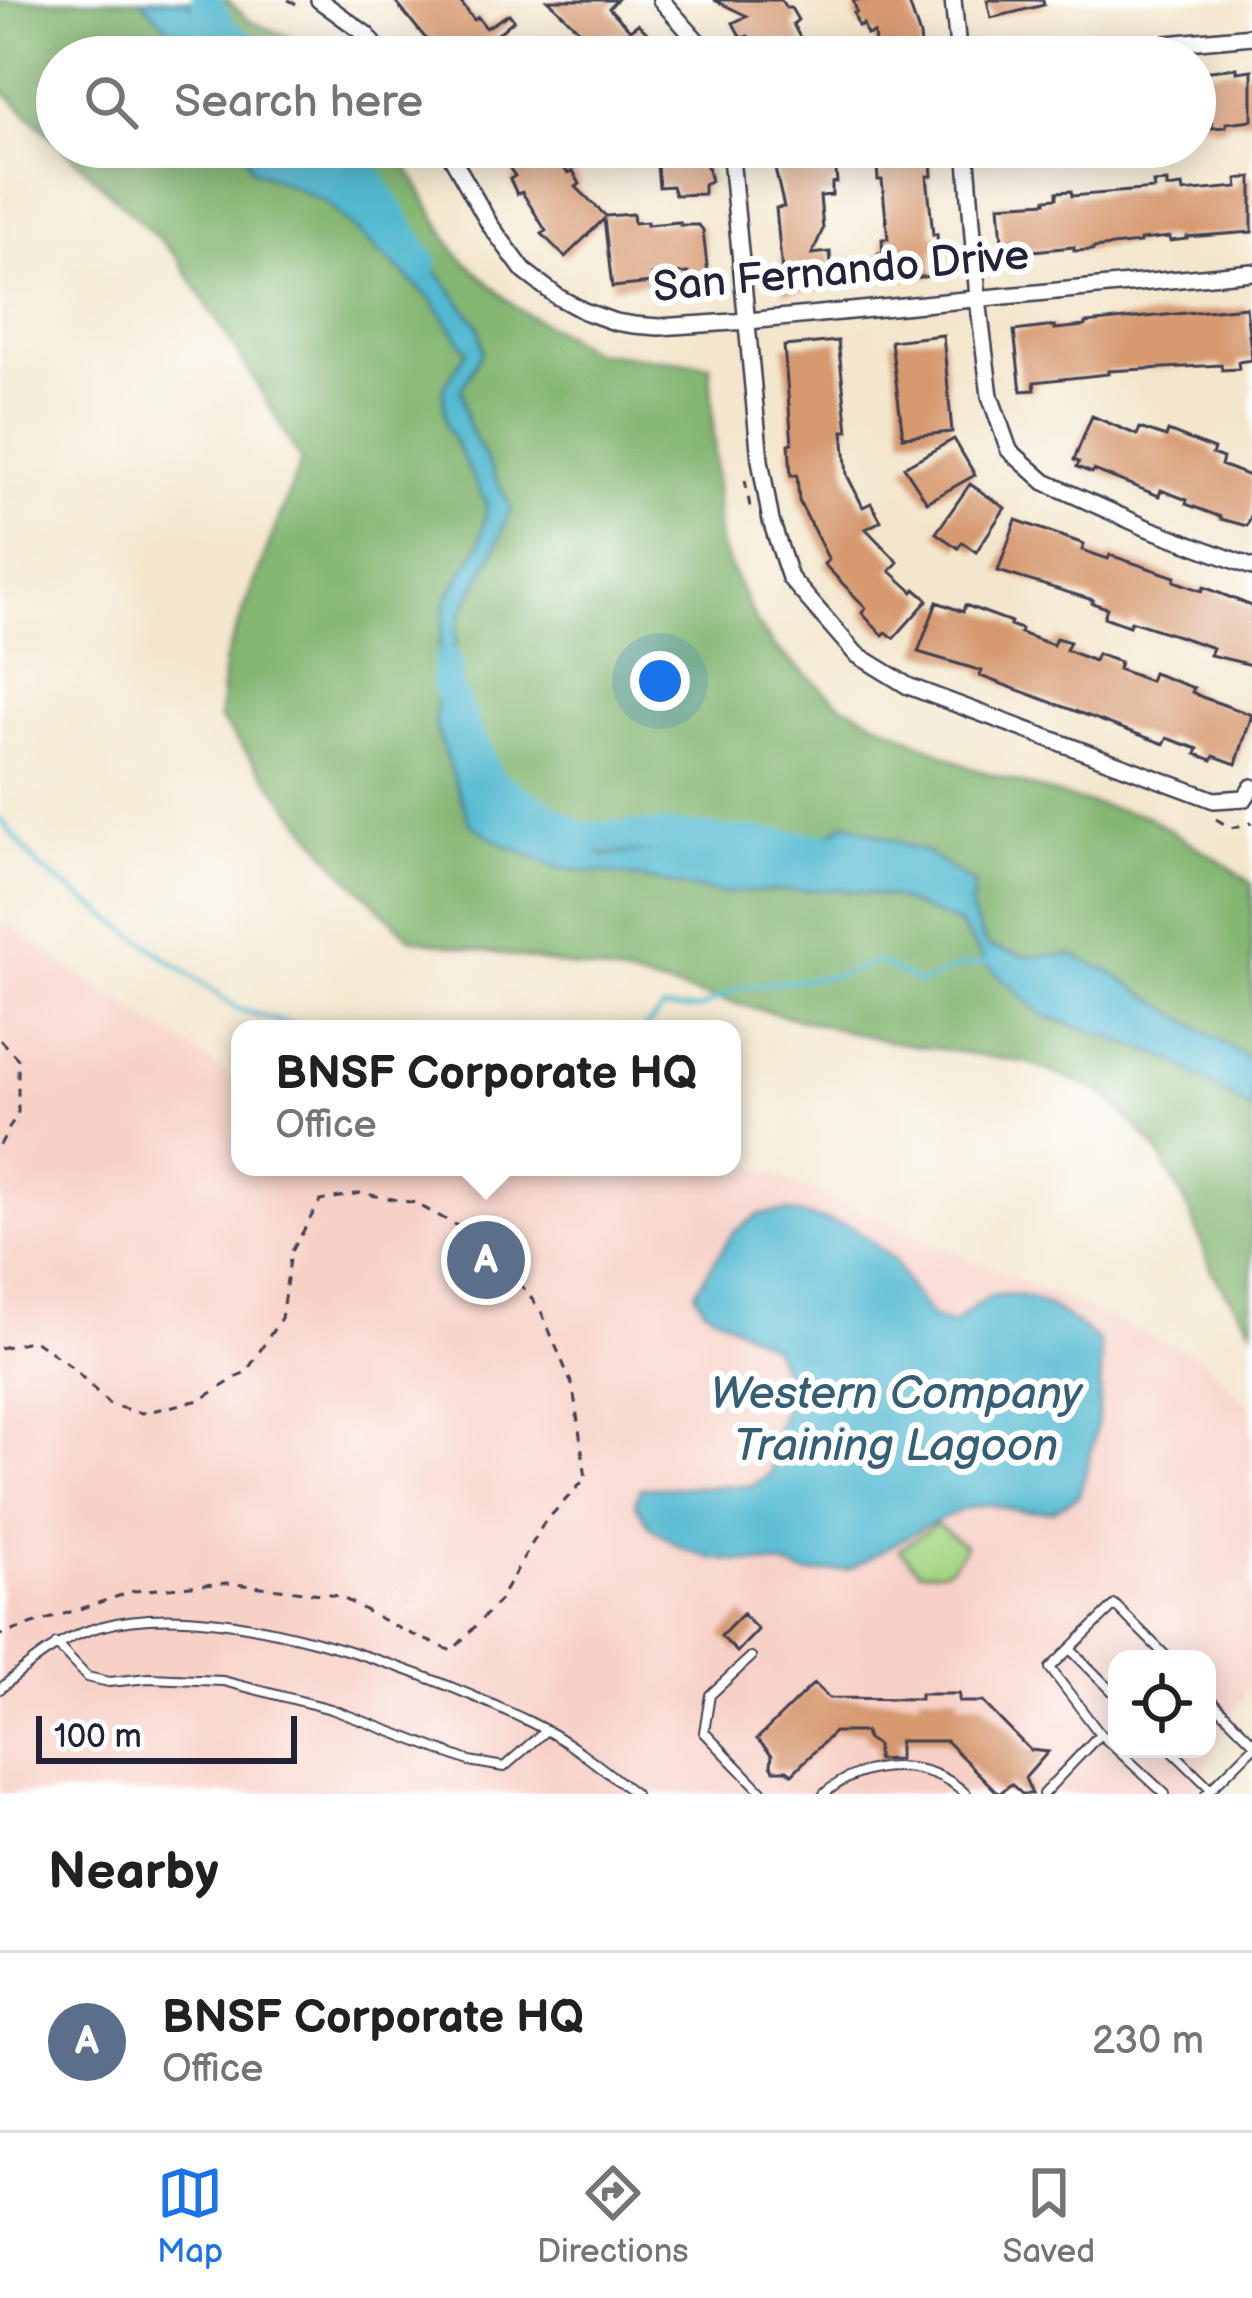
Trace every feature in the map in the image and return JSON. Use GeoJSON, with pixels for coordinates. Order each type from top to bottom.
{"type":"FeatureCollection","features":[{"type":"Feature","properties":{"kind":"street"},"geometry":{"type":"LineString","coordinates":[[319,0],[368,36]]}},
{"type":"Feature","properties":{"kind":"street"},"geometry":{"type":"LineString","coordinates":[[661,0],[692,36]]}},
{"type":"Feature","properties":{"kind":"street"},"geometry":{"type":"LineString","coordinates":[[953,0],[956,36]]}},
{"type":"Feature","properties":{"kind":"street"},"geometry":{"type":"LineString","coordinates":[[1216,39],[1252,36]]}},
{"type":"Feature","properties":{"kind":"street","name":"San Fernando Drive"},"geometry":{"type":"LineString","coordinates":[[458,168],[490,225],[524,271],[558,298],[584,311],[634,325],[748,321],[1252,272]]}},
{"type":"Feature","properties":{"kind":"street"},"geometry":{"type":"LineString","coordinates":[[732,168],[760,460],[771,521],[790,578],[856,654],[908,686],[1214,800],[1248,792]]}},
{"type":"Feature","properties":{"kind":"street"},"geometry":{"type":"LineString","coordinates":[[968,168],[990,396],[1010,450],[1045,482],[1252,567]]}},
{"type":"Feature","properties":{"kind":"lane"},"geometry":{"type":"LineString","coordinates":[[1160,1650],[1114,1605],[1050,1668],[1100,1734],[1165,1794]]}},
{"type":"Feature","properties":{"kind":"lane"},"geometry":{"type":"LineString","coordinates":[[0,1689],[56,1644],[101,1626],[173,1620],[222,1623],[370,1656],[533,1723],[635,1794]]}},
{"type":"Feature","properties":{"kind":"lane"},"geometry":{"type":"LineString","coordinates":[[56,1644],[87,1677],[109,1682],[149,1678],[223,1681],[331,1708],[470,1761],[505,1767],[545,1731]]}},
{"type":"Feature","properties":{"kind":"lane"},"geometry":{"type":"LineString","coordinates":[[1070,1649],[1108,1687]]}},
{"type":"Feature","properties":{"kind":"lane"},"geometry":{"type":"LineString","coordinates":[[751,1657],[710,1695],[704,1732],[764,1794]]}},
{"type":"Feature","properties":{"kind":"lane"},"geometry":{"type":"LineString","coordinates":[[1178,1758],[1208,1792],[1252,1744],[1216,1706]]}},
{"type":"Feature","properties":{"kind":"lane"},"geometry":{"type":"LineString","coordinates":[[1043,1794],[1100,1734]]}},
{"type":"Feature","properties":{"kind":"lane"},"geometry":{"type":"LineString","coordinates":[[824,1794],[848,1775],[890,1767],[943,1776],[966,1794]]}},
{"type":"Feature","properties":{"kind":"path"},"geometry":{"type":"LineString","coordinates":[[745,473],[752,514]]}},
{"type":"Feature","properties":{"kind":"path"},"geometry":{"type":"LineString","coordinates":[[1212,816],[1231,829],[1252,823]]}},
{"type":"Feature","properties":{"kind":"path"},"geometry":{"type":"LineString","coordinates":[[0,1040],[18,1059],[18,1112],[0,1145]]}},
{"type":"Feature","properties":{"kind":"path"},"geometry":{"type":"LineString","coordinates":[[0,1348],[34,1340],[73,1368],[110,1405],[142,1413],[200,1400],[247,1371],[281,1318],[292,1253],[320,1201],[360,1193],[415,1204],[489,1243],[541,1311],[573,1387],[586,1478],[544,1523],[499,1601],[452,1651],[339,1596],[226,1583],[134,1591],[0,1635]]}},
{"type":"Feature","properties":{"kind":"shaded area"},"geometry":{"type":"Polygon","coordinates":[[[0,920],[231,1077],[231,1176],[741,1176],[741,1160],[1203,1359],[1252,1407],[1252,1679],[1216,1748],[1216,1650],[1108,1650],[1108,1758],[1211,1758],[1192,1794],[0,1794],[0,920]]]}},
{"type":"Feature","properties":{"kind":"green space"},"geometry":{"type":"Polygon","coordinates":[[[0,0],[227,0],[251,22],[287,36],[36,36],[36,122],[0,87],[0,0]]]}},
{"type":"Feature","properties":{"kind":"green space"},"geometry":{"type":"Polygon","coordinates":[[[84,168],[408,168],[456,253],[516,308],[593,352],[710,365],[719,543],[756,622],[775,648],[839,703],[971,768],[1147,816],[1252,884],[1252,1329],[1213,1273],[1188,1207],[1155,1147],[1102,1092],[1029,1063],[888,1041],[616,974],[410,938],[338,867],[220,719],[224,662],[301,461],[177,257],[84,168]]]}},
{"type":"Feature","properties":{"kind":"green space"},"geometry":{"type":"Polygon","coordinates":[[[936,1524],[965,1546],[948,1569],[920,1571],[899,1550],[936,1524]]]}},
{"type":"Feature","properties":{"kind":"water"},"geometry":{"type":"Polygon","coordinates":[[[141,0],[185,0],[217,36],[175,36],[141,0]]]}},
{"type":"Feature","properties":{"kind":"water"},"geometry":{"type":"Polygon","coordinates":[[[348,168],[479,326],[483,351],[461,390],[468,424],[511,507],[495,550],[458,620],[453,662],[455,732],[489,789],[541,826],[605,855],[708,845],[736,851],[821,842],[845,822],[928,853],[974,885],[971,911],[987,946],[1027,956],[1072,955],[1112,973],[1252,1061],[1252,1110],[1167,1057],[1043,1015],[988,966],[959,924],[893,897],[839,889],[720,893],[562,869],[506,846],[470,824],[435,726],[447,598],[480,543],[487,505],[446,425],[443,389],[467,351],[433,301],[323,200],[251,169],[348,168]]]}},
{"type":"Feature","properties":{"kind":"water","name":"Western Company Training Lagoon"},"geometry":{"type":"Polygon","coordinates":[[[787,1211],[853,1227],[894,1260],[933,1318],[952,1324],[987,1298],[1007,1294],[1049,1306],[1099,1341],[1098,1420],[1078,1497],[1052,1511],[987,1504],[961,1510],[850,1569],[807,1574],[783,1565],[714,1559],[682,1548],[651,1528],[635,1503],[641,1488],[752,1486],[770,1474],[787,1398],[785,1375],[773,1347],[703,1308],[695,1292],[733,1232],[760,1214],[787,1211]]]}},
{"type":"Feature","properties":{"kind":"building"},"geometry":{"type":"Polygon","coordinates":[[[394,0],[459,0],[486,28],[509,14],[514,20],[495,36],[424,36],[394,0]]]}},
{"type":"Feature","properties":{"kind":"building"},"geometry":{"type":"Polygon","coordinates":[[[548,0],[617,0],[609,8],[630,30],[638,24],[650,36],[585,36],[548,0]]]}},
{"type":"Feature","properties":{"kind":"building"},"geometry":{"type":"Polygon","coordinates":[[[714,0],[781,0],[798,20],[793,24],[799,36],[740,36],[733,23],[747,16],[714,0]]]}},
{"type":"Feature","properties":{"kind":"building"},"geometry":{"type":"Polygon","coordinates":[[[853,0],[908,0],[920,36],[867,35],[863,24],[858,26],[853,0]]]}},
{"type":"Feature","properties":{"kind":"building"},"geometry":{"type":"Polygon","coordinates":[[[987,0],[1043,0],[1044,5],[991,18],[987,0]]]}},
{"type":"Feature","properties":{"kind":"building"},"geometry":{"type":"Polygon","coordinates":[[[1216,70],[1252,70],[1252,120],[1216,128],[1216,70]]]}},
{"type":"Feature","properties":{"kind":"building"},"geometry":{"type":"Polygon","coordinates":[[[509,168],[563,168],[573,171],[580,184],[576,187],[606,216],[633,214],[634,223],[647,225],[699,225],[709,283],[690,284],[688,273],[652,275],[653,283],[612,287],[604,219],[565,257],[542,234],[546,231],[522,192],[517,194],[510,179],[515,176],[509,168]]]}},
{"type":"Feature","properties":{"kind":"building"},"geometry":{"type":"Polygon","coordinates":[[[657,168],[708,168],[711,181],[704,184],[704,194],[675,195],[672,186],[659,187],[657,168]]]}},
{"type":"Feature","properties":{"kind":"building"},"geometry":{"type":"Polygon","coordinates":[[[836,168],[832,195],[820,196],[823,229],[812,254],[830,252],[833,288],[784,293],[776,208],[784,207],[775,169],[836,168]]]}},
{"type":"Feature","properties":{"kind":"building"},"geometry":{"type":"Polygon","coordinates":[[[877,168],[932,168],[932,176],[927,176],[938,251],[933,252],[933,276],[886,280],[884,268],[879,269],[882,239],[888,239],[882,180],[878,180],[877,168]]]}},
{"type":"Feature","properties":{"kind":"building"},"geometry":{"type":"Polygon","coordinates":[[[1252,177],[1252,232],[1140,240],[1093,250],[1074,251],[1074,247],[1003,254],[999,205],[1046,202],[1057,198],[1057,192],[1071,191],[1072,196],[1154,189],[1153,183],[1182,186],[1183,192],[1238,187],[1237,179],[1252,177]]]}},
{"type":"Feature","properties":{"kind":"building"},"geometry":{"type":"Polygon","coordinates":[[[1246,307],[1252,360],[1238,362],[1239,369],[1222,370],[1221,365],[1108,371],[1034,382],[1035,390],[1021,391],[1014,331],[1246,307]]]}},
{"type":"Feature","properties":{"kind":"building"},"geometry":{"type":"Polygon","coordinates":[[[943,335],[952,432],[903,437],[891,341],[943,335]]]}},
{"type":"Feature","properties":{"kind":"building"},"geometry":{"type":"Polygon","coordinates":[[[838,341],[848,431],[843,431],[847,475],[863,507],[871,503],[881,521],[866,529],[898,562],[890,571],[928,600],[894,638],[871,623],[862,613],[866,608],[824,564],[829,560],[799,501],[797,475],[791,476],[784,346],[838,341]]]}},
{"type":"Feature","properties":{"kind":"building"},"geometry":{"type":"Polygon","coordinates":[[[1092,416],[1137,435],[1140,428],[1166,437],[1168,431],[1214,449],[1212,454],[1223,458],[1221,465],[1252,477],[1252,513],[1247,526],[1161,490],[1159,496],[1077,467],[1079,462],[1074,460],[1092,416]]]}},
{"type":"Feature","properties":{"kind":"building"},"geometry":{"type":"Polygon","coordinates":[[[954,439],[975,475],[927,502],[904,467],[954,439]]]}},
{"type":"Feature","properties":{"kind":"building"},"geometry":{"type":"Polygon","coordinates":[[[970,484],[1005,508],[976,552],[962,542],[958,548],[936,533],[970,484]]]}},
{"type":"Feature","properties":{"kind":"building"},"geometry":{"type":"Polygon","coordinates":[[[1016,520],[1084,544],[1082,550],[1108,559],[1110,555],[1252,606],[1252,665],[1210,655],[1213,648],[1181,637],[1104,617],[1107,608],[1093,600],[998,571],[1016,520]]]}},
{"type":"Feature","properties":{"kind":"building"},"geometry":{"type":"Polygon","coordinates":[[[937,602],[963,612],[965,605],[1011,622],[1020,633],[1053,645],[1056,638],[1070,642],[1066,650],[1094,661],[1097,654],[1120,662],[1118,669],[1150,681],[1153,673],[1252,715],[1236,764],[1196,754],[1198,749],[1167,738],[1164,744],[980,676],[982,671],[918,652],[937,602]]]}},
{"type":"Feature","properties":{"kind":"building"},"geometry":{"type":"Polygon","coordinates":[[[743,1614],[758,1630],[737,1652],[721,1636],[743,1614]]]}},
{"type":"Feature","properties":{"kind":"building"},"geometry":{"type":"Polygon","coordinates":[[[814,1683],[829,1698],[920,1699],[920,1694],[959,1694],[959,1702],[983,1702],[1030,1750],[1048,1752],[1025,1778],[1032,1794],[1022,1794],[1011,1784],[999,1794],[946,1741],[899,1741],[899,1759],[877,1760],[877,1745],[865,1732],[834,1732],[792,1774],[774,1770],[772,1755],[757,1739],[814,1683]]]}},
{"type":"Feature","properties":{"kind":"waterway"},"geometry":{"type":"LineString","coordinates":[[205,0],[228,36]]}},
{"type":"Feature","properties":{"kind":"waterway"},"geometry":{"type":"LineString","coordinates":[[362,168],[422,264]]}},
{"type":"Feature","properties":{"kind":"waterway"},"geometry":{"type":"LineString","coordinates":[[448,663],[446,684],[491,783],[579,836],[670,836],[826,848]]}},
{"type":"Feature","properties":{"kind":"waterway"},"geometry":{"type":"LineString","coordinates":[[0,819],[40,868],[238,1009],[275,1020]]}},
{"type":"Feature","properties":{"kind":"waterway"},"geometry":{"type":"LineString","coordinates":[[653,1020],[663,1009],[699,1009],[740,987],[841,975],[877,961],[921,984],[958,967],[989,962]]}},
{"type":"Feature","properties":{"kind":"place","name":"BNSF Corporate HQ"},"geometry":{"type":"Point","coordinates":[486,1260]}}]}
